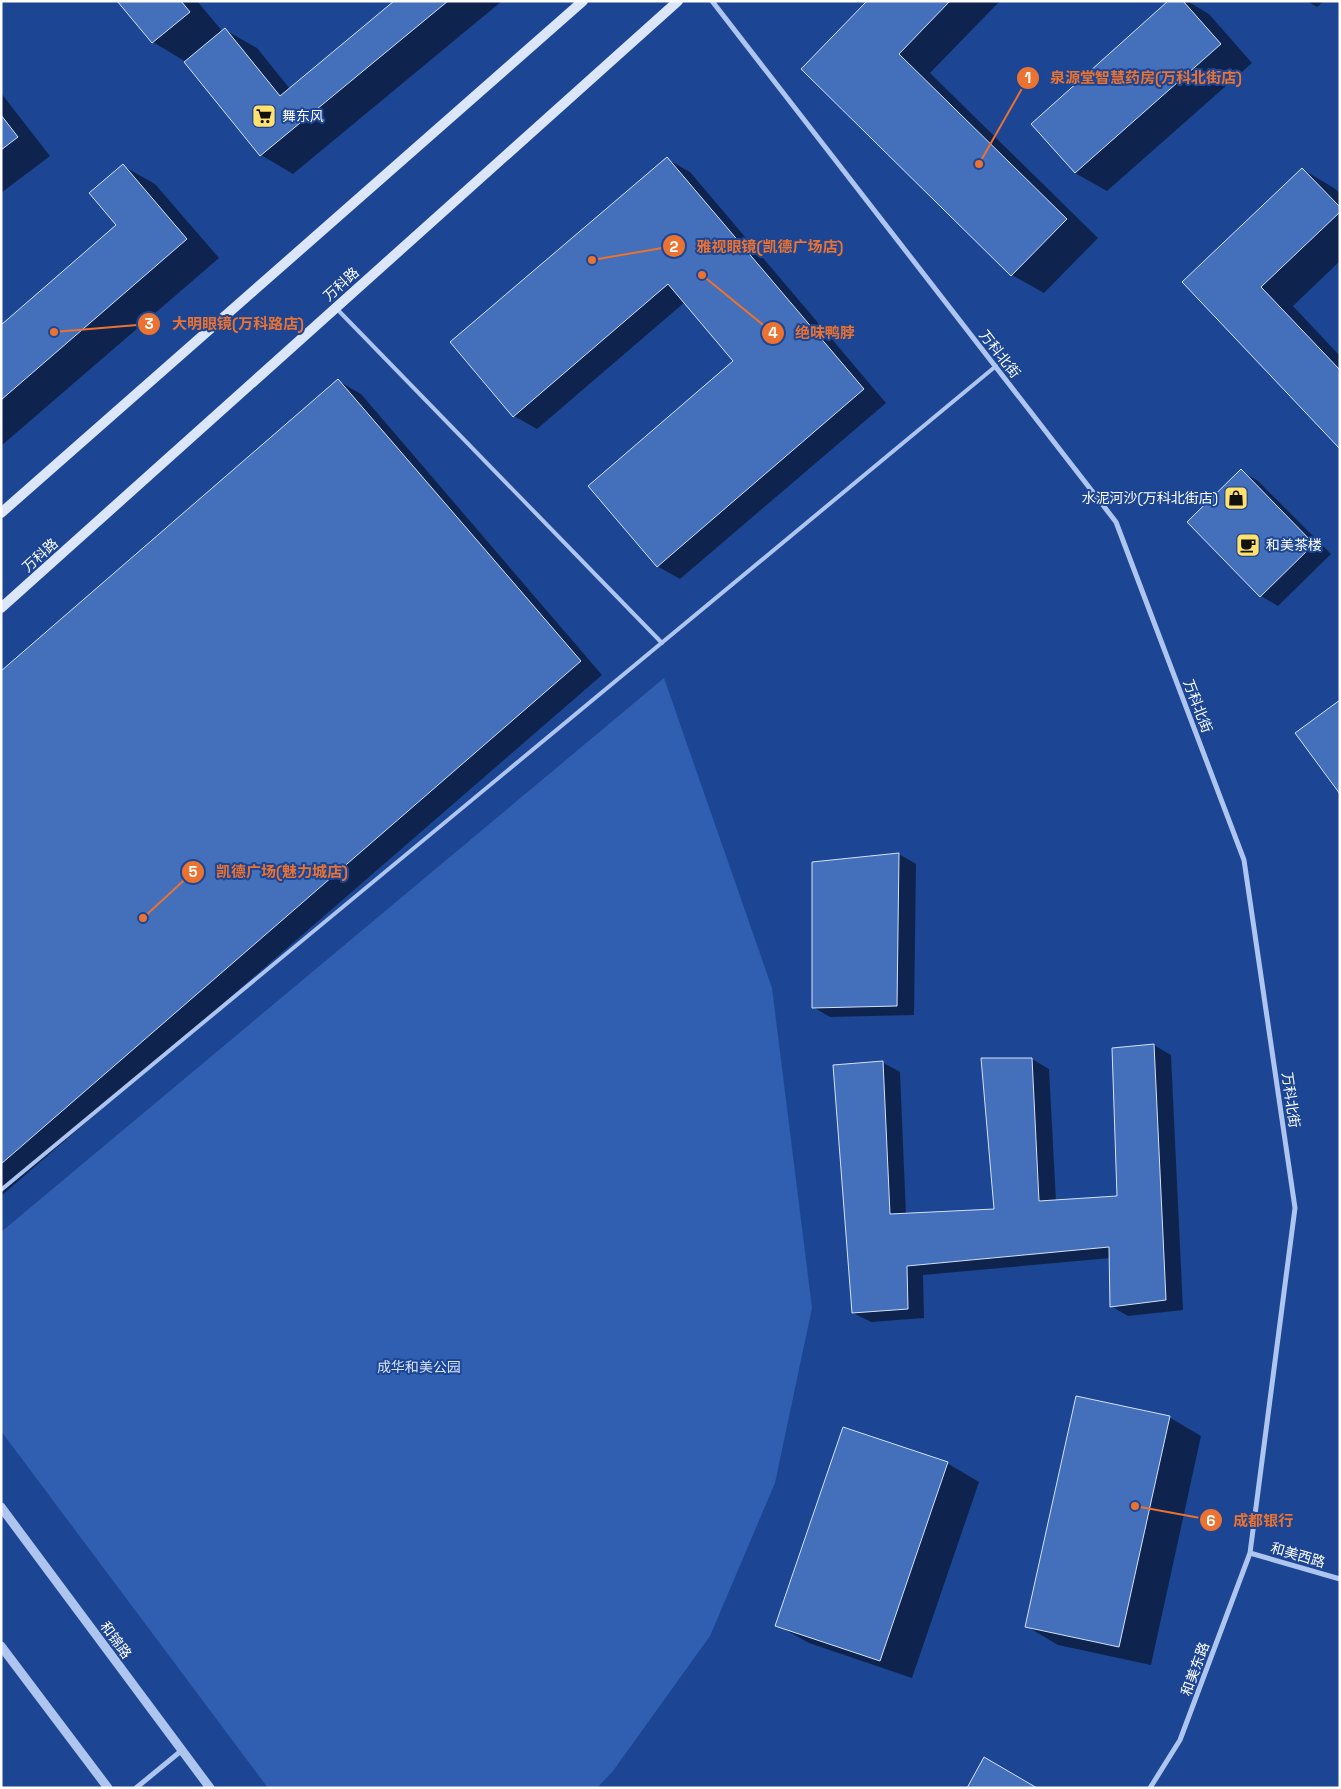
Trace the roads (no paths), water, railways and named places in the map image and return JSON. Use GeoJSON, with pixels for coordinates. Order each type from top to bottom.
{"type":"FeatureCollection","features":[{"type":"Feature","properties":{"kind":"main road"},"geometry":{"type":"LineString","coordinates":[[1,513],[582,1]]}},
{"type":"Feature","properties":{"kind":"main road","name":"万科路"},"geometry":{"type":"LineString","coordinates":[[1,608],[678,1]]}},
{"type":"Feature","properties":{"kind":"street","name":"万科北街"},"geometry":{"type":"LineString","coordinates":[[712,1],[1116,522],[1244,860],[1295,1208],[1250,1553]]}},
{"type":"Feature","properties":{"kind":"street","name":"和锦路"},"geometry":{"type":"LineString","coordinates":[[1,1508],[210,1788]]}},
{"type":"Feature","properties":{"kind":"street","name":"和美西路"},"geometry":{"type":"LineString","coordinates":[[1250,1553],[1340,1579]]}},
{"type":"Feature","properties":{"kind":"street","name":"和美东路"},"geometry":{"type":"LineString","coordinates":[[1150,1788],[1180,1740],[1250,1553]]}},
{"type":"Feature","properties":{"kind":"street"},"geometry":{"type":"LineString","coordinates":[[1,1646],[108,1788]]}},
{"type":"Feature","properties":{"kind":"street"},"geometry":{"type":"LineString","coordinates":[[136,1788],[181,1751]]}},
{"type":"Feature","properties":{"kind":"lane"},"geometry":{"type":"LineString","coordinates":[[336,308],[662,642]]}},
{"type":"Feature","properties":{"kind":"lane"},"geometry":{"type":"LineString","coordinates":[[1,1190],[996,366]]}},
{"type":"Feature","properties":{"kind":"place","name":"舞东风"},"geometry":{"type":"Point","coordinates":[264,116]}},
{"type":"Feature","properties":{"kind":"place","name":"泉源堂智慧药房(万科北街店)"},"geometry":{"type":"Point","coordinates":[979,164]}},
{"type":"Feature","properties":{"kind":"place","name":"雅视眼镜(凯德广场店)"},"geometry":{"type":"Point","coordinates":[592,260]}},
{"type":"Feature","properties":{"kind":"place","name":"绝味鸭脖"},"geometry":{"type":"Point","coordinates":[702,275]}},
{"type":"Feature","properties":{"kind":"place","name":"大明眼镜(万科路店)"},"geometry":{"type":"Point","coordinates":[54,332]}},
{"type":"Feature","properties":{"kind":"place","name":"水泥河沙(万科北街店)"},"geometry":{"type":"Point","coordinates":[1236,498]}},
{"type":"Feature","properties":{"kind":"place","name":"和美茶楼"},"geometry":{"type":"Point","coordinates":[1248,545]}},
{"type":"Feature","properties":{"kind":"place","name":"凯德广场(魅力城店)"},"geometry":{"type":"Point","coordinates":[143,918]}},
{"type":"Feature","properties":{"kind":"place","name":"成都银行"},"geometry":{"type":"Point","coordinates":[1135,1506]}},
{"type":"Feature","properties":{"kind":"park label","name":"成华和美公园"},"geometry":{"type":"Point","coordinates":[419,1367]}}]}
